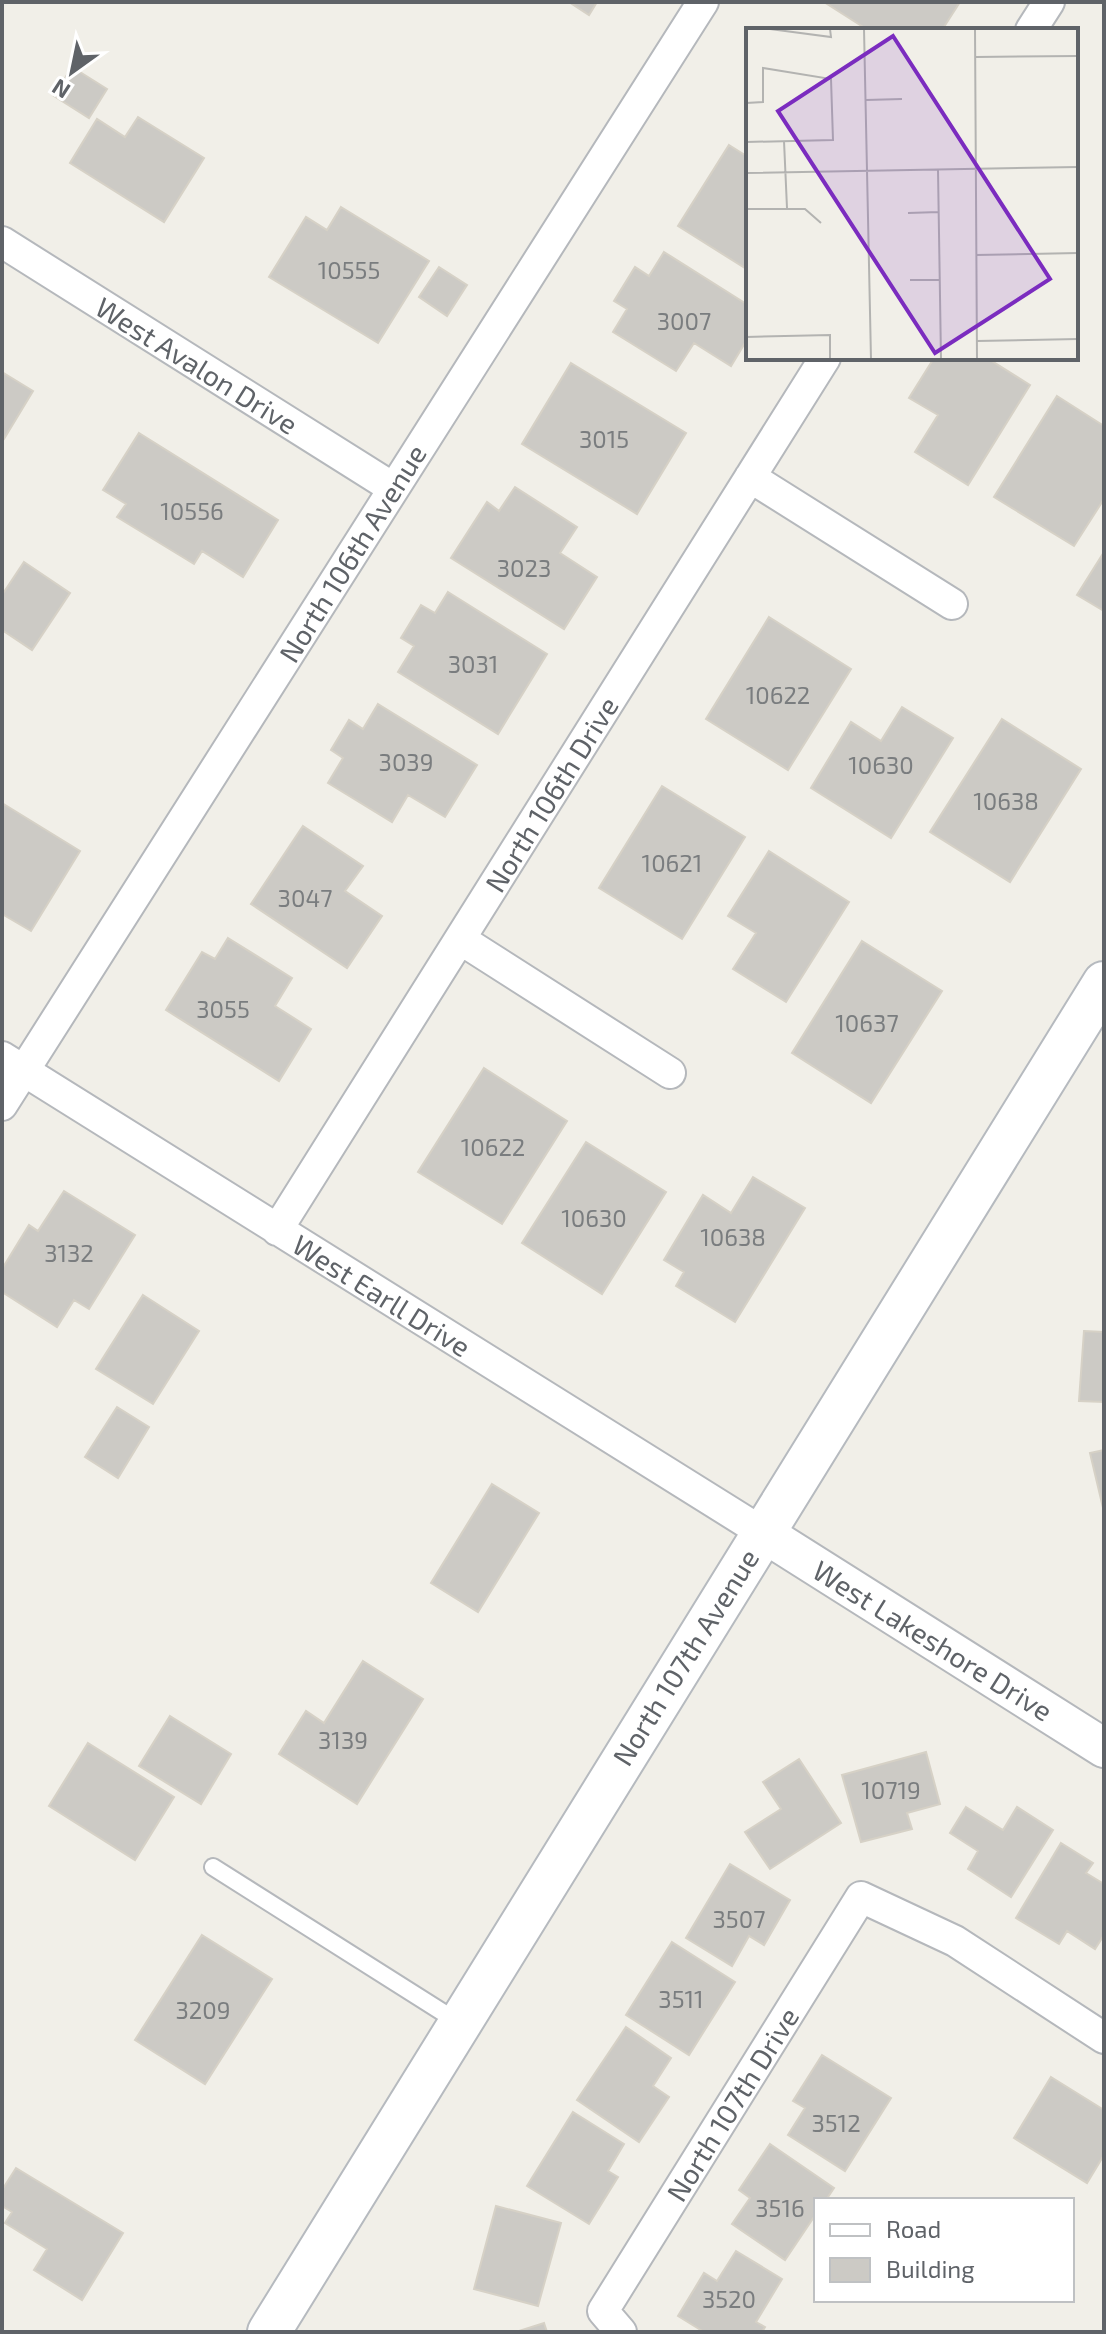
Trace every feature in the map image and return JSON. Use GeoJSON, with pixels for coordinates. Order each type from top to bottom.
{"type":"FeatureCollection","features":[{"type":"Feature","properties":{"kind":"main road","name":"North 107th Avenue"},"geometry":{"type":"LineString","coordinates":[[269,2332],[1104,983]]}},
{"type":"Feature","properties":{"kind":"street","name":"North 106th Avenue"},"geometry":{"type":"LineString","coordinates":[[2,1105],[13,1064],[393,488],[703,2]]}},
{"type":"Feature","properties":{"kind":"street"},"geometry":{"type":"LineString","coordinates":[[1032,28],[1049,2]]}},
{"type":"Feature","properties":{"kind":"street","name":"West Avalon Drive"},"geometry":{"type":"LineString","coordinates":[[2,242],[393,488]]}},
{"type":"Feature","properties":{"kind":"street","name":"North 106th Drive"},"geometry":{"type":"LineString","coordinates":[[277,1230],[824,360]]}},
{"type":"Feature","properties":{"kind":"street"},"geometry":{"type":"LineString","coordinates":[[750,477],[952,604]]}},
{"type":"Feature","properties":{"kind":"street"},"geometry":{"type":"LineString","coordinates":[[460,939],[670,1073]]}},
{"type":"Feature","properties":{"kind":"street","name":"West Earll Drive"},"geometry":{"type":"LineString","coordinates":[[13,1064],[762,1532]]}},
{"type":"Feature","properties":{"kind":"street","name":"West Lakeshore Drive"},"geometry":{"type":"LineString","coordinates":[[762,1532],[1104,1748]]}},
{"type":"Feature","properties":{"kind":"street","name":"North 107th Drive"},"geometry":{"type":"LineString","coordinates":[[612,2322],[861,1897],[955,1941],[1104,2038]]}},
{"type":"Feature","properties":{"kind":"lane"},"geometry":{"type":"LineString","coordinates":[[213,1867],[460,2023]]}},
{"type":"Feature","properties":{"kind":"building"},"geometry":{"type":"Polygon","coordinates":[[[569,2],[597,2],[589,15],[569,2]]]}},
{"type":"Feature","properties":{"kind":"building"},"geometry":{"type":"Polygon","coordinates":[[[824,2],[960,2],[943,28],[865,28],[824,2]]]}},
{"type":"Feature","properties":{"kind":"building"},"geometry":{"type":"Polygon","coordinates":[[[72,67],[107,89],[89,118],[54,96],[72,67]]]}},
{"type":"Feature","properties":{"kind":"building"},"geometry":{"type":"Polygon","coordinates":[[[138,117],[204,158],[164,222],[70,163],[97,119],[125,137],[138,117]]]}},
{"type":"Feature","properties":{"kind":"building"},"geometry":{"type":"Polygon","coordinates":[[[729,145],[746,156],[746,269],[678,226],[729,145]]]}},
{"type":"Feature","properties":{"kind":"building"},"geometry":{"type":"Polygon","coordinates":[[[341,207],[429,261],[378,343],[269,277],[306,217],[327,230],[341,207]]]}},
{"type":"Feature","properties":{"kind":"building"},"geometry":{"type":"Polygon","coordinates":[[[664,252],[746,304],[746,341],[731,366],[694,343],[676,371],[613,332],[627,309],[614,301],[635,267],[649,276],[664,252]]]}},
{"type":"Feature","properties":{"kind":"building"},"geometry":{"type":"Polygon","coordinates":[[[439,267],[467,285],[447,316],[419,297],[439,267]]]}},
{"type":"Feature","properties":{"kind":"building"},"geometry":{"type":"Polygon","coordinates":[[[933,360],[990,360],[1030,385],[968,485],[915,452],[938,415],[909,398],[933,360]]]}},
{"type":"Feature","properties":{"kind":"building"},"geometry":{"type":"Polygon","coordinates":[[[571,363],[686,433],[637,514],[522,444],[571,363]]]}},
{"type":"Feature","properties":{"kind":"building"},"geometry":{"type":"Polygon","coordinates":[[[2,372],[33,391],[4,439],[2,438],[2,372]]]}},
{"type":"Feature","properties":{"kind":"building"},"geometry":{"type":"Polygon","coordinates":[[[1057,396],[1104,426],[1104,499],[1074,546],[994,497],[1057,396]]]}},
{"type":"Feature","properties":{"kind":"building"},"geometry":{"type":"Polygon","coordinates":[[[139,433],[278,520],[243,577],[202,551],[194,564],[117,517],[126,504],[103,490],[139,433]]]}},
{"type":"Feature","properties":{"kind":"building"},"geometry":{"type":"Polygon","coordinates":[[[515,487],[577,527],[560,553],[597,577],[564,629],[451,558],[487,502],[499,511],[515,487]]]}},
{"type":"Feature","properties":{"kind":"building"},"geometry":{"type":"Polygon","coordinates":[[[1104,552],[1104,611],[1077,595],[1104,552]]]}},
{"type":"Feature","properties":{"kind":"building"},"geometry":{"type":"Polygon","coordinates":[[[24,562],[70,593],[32,650],[2,630],[2,595],[24,562]]]}},
{"type":"Feature","properties":{"kind":"building"},"geometry":{"type":"Polygon","coordinates":[[[448,592],[547,654],[498,734],[398,672],[414,646],[401,638],[421,605],[435,613],[448,592]]]}},
{"type":"Feature","properties":{"kind":"building"},"geometry":{"type":"Polygon","coordinates":[[[769,617],[851,669],[788,770],[706,719],[769,617]]]}},
{"type":"Feature","properties":{"kind":"building"},"geometry":{"type":"Polygon","coordinates":[[[378,704],[477,765],[445,817],[408,795],[392,822],[328,783],[343,758],[331,750],[349,720],[363,729],[378,704]]]}},
{"type":"Feature","properties":{"kind":"building"},"geometry":{"type":"Polygon","coordinates":[[[902,707],[953,738],[891,838],[811,788],[851,722],[881,741],[902,707]]]}},
{"type":"Feature","properties":{"kind":"building"},"geometry":{"type":"Polygon","coordinates":[[[1002,719],[1081,769],[1010,882],[930,832],[1002,719]]]}},
{"type":"Feature","properties":{"kind":"building"},"geometry":{"type":"Polygon","coordinates":[[[662,786],[745,837],[682,939],[599,888],[662,786]]]}},
{"type":"Feature","properties":{"kind":"building"},"geometry":{"type":"Polygon","coordinates":[[[2,803],[80,851],[31,931],[2,914],[2,803]]]}},
{"type":"Feature","properties":{"kind":"building"},"geometry":{"type":"Polygon","coordinates":[[[303,826],[363,866],[345,891],[382,916],[347,968],[251,904],[303,826]]]}},
{"type":"Feature","properties":{"kind":"building"},"geometry":{"type":"Polygon","coordinates":[[[769,851],[849,902],[786,1002],[733,969],[756,933],[728,916],[769,851]]]}},
{"type":"Feature","properties":{"kind":"building"},"geometry":{"type":"Polygon","coordinates":[[[228,938],[292,978],[275,1006],[311,1029],[279,1081],[166,1010],[202,952],[215,959],[228,938]]]}},
{"type":"Feature","properties":{"kind":"building"},"geometry":{"type":"Polygon","coordinates":[[[862,941],[942,991],[871,1103],[792,1053],[862,941]]]}},
{"type":"Feature","properties":{"kind":"building"},"geometry":{"type":"Polygon","coordinates":[[[484,1068],[567,1121],[502,1224],[418,1172],[484,1068]]]}},
{"type":"Feature","properties":{"kind":"building"},"geometry":{"type":"Polygon","coordinates":[[[586,1142],[666,1192],[602,1294],[522,1243],[586,1142]]]}},
{"type":"Feature","properties":{"kind":"building"},"geometry":{"type":"Polygon","coordinates":[[[753,1177],[805,1208],[735,1322],[676,1286],[684,1272],[664,1260],[703,1195],[731,1213],[753,1177]]]}},
{"type":"Feature","properties":{"kind":"building"},"geometry":{"type":"Polygon","coordinates":[[[64,1191],[135,1235],[89,1309],[74,1300],[57,1327],[2,1292],[2,1269],[29,1225],[38,1231],[64,1191]]]}},
{"type":"Feature","properties":{"kind":"building"},"geometry":{"type":"Polygon","coordinates":[[[143,1295],[199,1331],[153,1404],[96,1369],[143,1295]]]}},
{"type":"Feature","properties":{"kind":"building"},"geometry":{"type":"Polygon","coordinates":[[[1084,1331],[1104,1332],[1104,1402],[1079,1401],[1084,1331]]]}},
{"type":"Feature","properties":{"kind":"building"},"geometry":{"type":"Polygon","coordinates":[[[117,1407],[149,1427],[118,1478],[85,1457],[117,1407]]]}},
{"type":"Feature","properties":{"kind":"building"},"geometry":{"type":"Polygon","coordinates":[[[1104,1450],[1104,1512],[1090,1453],[1104,1450]]]}},
{"type":"Feature","properties":{"kind":"building"},"geometry":{"type":"Polygon","coordinates":[[[492,1484],[539,1513],[478,1612],[431,1583],[492,1484]]]}},
{"type":"Feature","properties":{"kind":"building"},"geometry":{"type":"Polygon","coordinates":[[[363,1661],[423,1699],[357,1804],[279,1754],[306,1711],[324,1723],[363,1661]]]}},
{"type":"Feature","properties":{"kind":"building"},"geometry":{"type":"Polygon","coordinates":[[[170,1716],[231,1754],[201,1804],[139,1766],[170,1716]]]}},
{"type":"Feature","properties":{"kind":"building"},"geometry":{"type":"Polygon","coordinates":[[[88,1743],[174,1797],[135,1860],[49,1806],[88,1743]]]}},
{"type":"Feature","properties":{"kind":"building"},"geometry":{"type":"Polygon","coordinates":[[[926,1752],[940,1804],[907,1813],[912,1829],[861,1842],[842,1775],[926,1752]]]}},
{"type":"Feature","properties":{"kind":"building"},"geometry":{"type":"Polygon","coordinates":[[[799,1759],[841,1823],[770,1869],[745,1832],[781,1809],[763,1782],[799,1759]]]}},
{"type":"Feature","properties":{"kind":"building"},"geometry":{"type":"Polygon","coordinates":[[[966,1807],[1003,1830],[1017,1807],[1053,1830],[1011,1897],[968,1869],[978,1851],[950,1833],[966,1807]]]}},
{"type":"Feature","properties":{"kind":"building"},"geometry":{"type":"Polygon","coordinates":[[[1061,1843],[1093,1863],[1086,1873],[1104,1884],[1104,1935],[1095,1949],[1067,1931],[1059,1944],[1016,1918],[1061,1843]]]}},
{"type":"Feature","properties":{"kind":"building"},"geometry":{"type":"Polygon","coordinates":[[[730,1864],[790,1900],[764,1945],[749,1936],[732,1966],[686,1938],[730,1864]]]}},
{"type":"Feature","properties":{"kind":"building"},"geometry":{"type":"Polygon","coordinates":[[[202,1935],[272,1979],[205,2084],[135,2040],[202,1935]]]}},
{"type":"Feature","properties":{"kind":"building"},"geometry":{"type":"Polygon","coordinates":[[[672,1942],[735,1982],[689,2055],[626,2015],[672,1942]]]}},
{"type":"Feature","properties":{"kind":"building"},"geometry":{"type":"Polygon","coordinates":[[[626,2027],[671,2058],[653,2086],[669,2097],[639,2142],[577,2100],[626,2027]]]}},
{"type":"Feature","properties":{"kind":"building"},"geometry":{"type":"Polygon","coordinates":[[[822,2055],[891,2098],[845,2171],[788,2135],[805,2108],[793,2101],[822,2055]]]}},
{"type":"Feature","properties":{"kind":"building"},"geometry":{"type":"Polygon","coordinates":[[[1051,2077],[1104,2110],[1104,2155],[1087,2183],[1014,2138],[1051,2077]]]}},
{"type":"Feature","properties":{"kind":"building"},"geometry":{"type":"Polygon","coordinates":[[[573,2112],[624,2144],[608,2171],[618,2177],[589,2224],[527,2186],[573,2112]]]}},
{"type":"Feature","properties":{"kind":"building"},"geometry":{"type":"Polygon","coordinates":[[[770,2144],[834,2188],[827,2198],[814,2198],[814,2217],[785,2260],[732,2224],[750,2198],[739,2190],[770,2144]]]}},
{"type":"Feature","properties":{"kind":"building"},"geometry":{"type":"Polygon","coordinates":[[[16,2168],[123,2233],[82,2300],[34,2270],[47,2249],[5,2223],[12,2212],[2,2206],[2,2190],[16,2168]]]}},
{"type":"Feature","properties":{"kind":"building"},"geometry":{"type":"Polygon","coordinates":[[[496,2206],[561,2223],[538,2306],[474,2289],[496,2206]]]}},
{"type":"Feature","properties":{"kind":"building"},"geometry":{"type":"Polygon","coordinates":[[[736,2251],[782,2279],[756,2322],[765,2327],[762,2332],[704,2332],[678,2316],[704,2273],[717,2281],[736,2251]]]}},
{"type":"Feature","properties":{"kind":"building"},"geometry":{"type":"Polygon","coordinates":[[[544,2323],[547,2332],[516,2332],[544,2323]]]}}]}
